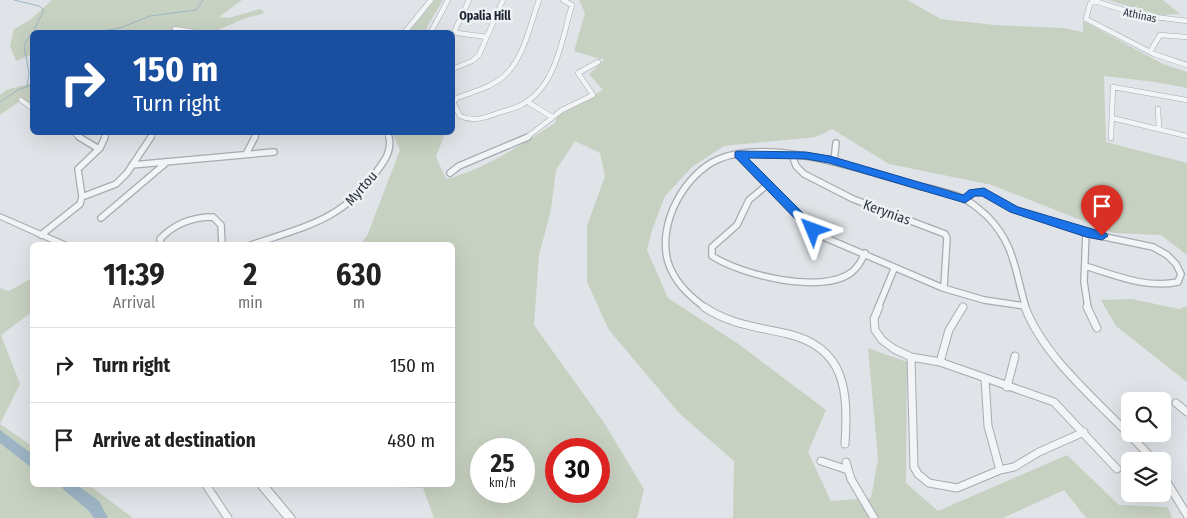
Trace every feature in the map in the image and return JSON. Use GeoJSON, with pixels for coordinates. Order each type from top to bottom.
{"type":"FeatureCollection","features":[{"type":"Feature","properties":{"kind":"street"},"geometry":{"type":"LineString","coordinates":[[407,30],[431,0]]}},
{"type":"Feature","properties":{"kind":"street"},"geometry":{"type":"LineString","coordinates":[[433,30],[448,0]]}},
{"type":"Feature","properties":{"kind":"street"},"geometry":{"type":"LineString","coordinates":[[469,0],[455,30],[457,33],[487,38]]}},
{"type":"Feature","properties":{"kind":"street"},"geometry":{"type":"LineString","coordinates":[[455,67],[472,61],[479,54],[503,0]]}},
{"type":"Feature","properties":{"kind":"street"},"geometry":{"type":"LineString","coordinates":[[455,100],[502,78],[516,62],[539,0]]}},
{"type":"Feature","properties":{"kind":"street"},"geometry":{"type":"LineString","coordinates":[[455,106],[460,116],[473,121],[528,102],[543,87],[551,73],[572,5],[568,1],[563,0]]}},
{"type":"Feature","properties":{"kind":"street"},"geometry":{"type":"LineString","coordinates":[[1093,1],[1090,4],[1086,19],[1150,52],[1187,65]]}},
{"type":"Feature","properties":{"kind":"street","name":"Athinas"},"geometry":{"type":"LineString","coordinates":[[1093,1],[1130,15],[1152,19],[1187,21]]}},
{"type":"Feature","properties":{"kind":"street"},"geometry":{"type":"LineString","coordinates":[[175,29],[181,30]]}},
{"type":"Feature","properties":{"kind":"street"},"geometry":{"type":"LineString","coordinates":[[1150,52],[1156,38],[1160,35],[1187,37]]}},
{"type":"Feature","properties":{"kind":"street"},"geometry":{"type":"LineString","coordinates":[[450,173],[459,166],[526,138],[552,117],[593,95],[578,74],[598,62]]}},
{"type":"Feature","properties":{"kind":"street"},"geometry":{"type":"LineString","coordinates":[[1110,138],[1113,86],[1187,100]]}},
{"type":"Feature","properties":{"kind":"street"},"geometry":{"type":"LineString","coordinates":[[21,100],[30,107]]}},
{"type":"Feature","properties":{"kind":"street"},"geometry":{"type":"LineString","coordinates":[[528,102],[552,117]]}},
{"type":"Feature","properties":{"kind":"street"},"geometry":{"type":"LineString","coordinates":[[1158,109],[1159,129]]}},
{"type":"Feature","properties":{"kind":"street"},"geometry":{"type":"LineString","coordinates":[[1112,118],[1187,136]]}},
{"type":"Feature","properties":{"kind":"street"},"geometry":{"type":"LineString","coordinates":[[77,135],[99,149]]}},
{"type":"Feature","properties":{"kind":"street"},"geometry":{"type":"LineString","coordinates":[[41,235],[78,206],[82,197],[78,168],[99,149],[106,135]]}},
{"type":"Feature","properties":{"kind":"street"},"geometry":{"type":"LineString","coordinates":[[82,197],[116,184],[127,173],[152,135]]}},
{"type":"Feature","properties":{"kind":"street"},"geometry":{"type":"LineString","coordinates":[[246,154],[256,135]]}},
{"type":"Feature","properties":{"kind":"street","name":"Myrtou"},"geometry":{"type":"LineString","coordinates":[[260,242],[322,220],[345,208],[374,176],[391,150],[388,135]]}},
{"type":"Feature","properties":{"kind":"street"},"geometry":{"type":"LineString","coordinates":[[834,161],[836,144]]}},
{"type":"Feature","properties":{"kind":"street"},"geometry":{"type":"LineString","coordinates":[[132,165],[274,152]]}},
{"type":"Feature","properties":{"kind":"street"},"geometry":{"type":"LineString","coordinates":[[845,444],[848,402],[841,371],[826,352],[799,336],[743,325],[722,316],[682,288],[670,266],[665,237],[669,221],[684,188],[704,167],[720,158],[738,155],[792,154],[834,161],[965,200],[1002,233],[1012,251],[1025,306],[1036,331],[1055,358],[1145,452]]}},
{"type":"Feature","properties":{"kind":"street","name":"Kerynias"},"geometry":{"type":"LineString","coordinates":[[792,154],[799,170],[812,178],[853,199],[945,234],[947,238],[944,286]]}},
{"type":"Feature","properties":{"kind":"street"},"geometry":{"type":"LineString","coordinates":[[738,155],[821,236],[865,253],[894,268],[972,298],[1000,304],[1025,306]]}},
{"type":"Feature","properties":{"kind":"street"},"geometry":{"type":"LineString","coordinates":[[102,218],[167,162]]}},
{"type":"Feature","properties":{"kind":"street"},"geometry":{"type":"LineString","coordinates":[[767,185],[749,200],[737,225],[712,247],[712,256],[740,271],[760,276],[813,281],[836,279],[849,274],[858,266],[865,253]]}},
{"type":"Feature","properties":{"kind":"street"},"geometry":{"type":"LineString","coordinates":[[965,200],[973,193],[984,192],[1014,209],[1086,233],[1153,247],[1167,255],[1176,264],[1181,274],[1178,282],[1169,285],[1155,285],[1085,266]]}},
{"type":"Feature","properties":{"kind":"street"},"geometry":{"type":"LineString","coordinates":[[0,216],[58,242]]}},
{"type":"Feature","properties":{"kind":"street"},"geometry":{"type":"LineString","coordinates":[[160,242],[160,239],[166,231],[181,223],[200,217],[213,217],[221,225],[222,242]]}},
{"type":"Feature","properties":{"kind":"street"},"geometry":{"type":"LineString","coordinates":[[1086,233],[1082,286],[1090,318],[1097,328]]}},
{"type":"Feature","properties":{"kind":"street"},"geometry":{"type":"LineString","coordinates":[[894,268],[874,319],[875,330],[894,349],[911,357],[940,362],[1054,402],[1117,469]]}},
{"type":"Feature","properties":{"kind":"street"},"geometry":{"type":"LineString","coordinates":[[940,362],[948,330],[963,307]]}},
{"type":"Feature","properties":{"kind":"street"},"geometry":{"type":"LineString","coordinates":[[1007,386],[1015,356]]}},
{"type":"Feature","properties":{"kind":"street"},"geometry":{"type":"LineString","coordinates":[[911,357],[914,467],[918,474],[929,483],[957,488],[1000,470],[1014,467],[1039,452],[1084,432]]}},
{"type":"Feature","properties":{"kind":"street"},"geometry":{"type":"LineString","coordinates":[[985,379],[984,407],[990,444],[1000,470]]}},
{"type":"Feature","properties":{"kind":"street"},"geometry":{"type":"LineString","coordinates":[[1176,403],[1187,412]]}},
{"type":"Feature","properties":{"kind":"street"},"geometry":{"type":"LineString","coordinates":[[821,461],[848,470]]}},
{"type":"Feature","properties":{"kind":"street"},"geometry":{"type":"LineString","coordinates":[[846,462],[848,470],[874,518]]}},
{"type":"Feature","properties":{"kind":"street"},"geometry":{"type":"LineString","coordinates":[[207,487],[228,518]]}},
{"type":"Feature","properties":{"kind":"street"},"geometry":{"type":"LineString","coordinates":[[264,487],[290,518]]}},
{"type":"Feature","properties":{"kind":"street"},"geometry":{"type":"LineString","coordinates":[[1171,489],[1187,516]]}},
{"type":"Feature","properties":{"kind":"green space"},"geometry":{"type":"Polygon","coordinates":[[[52,0],[242,0],[219,17],[228,18],[260,9],[265,13],[246,18],[218,30],[30,30],[30,55],[16,61],[10,46],[14,29],[30,20],[52,0]]]}},
{"type":"Feature","properties":{"kind":"green space"},"geometry":{"type":"Polygon","coordinates":[[[434,0],[443,0],[427,30],[410,30],[434,0]]]}},
{"type":"Feature","properties":{"kind":"green space"},"geometry":{"type":"Polygon","coordinates":[[[579,0],[907,0],[941,19],[995,25],[1063,28],[1083,32],[1083,21],[1163,64],[1187,72],[1187,88],[1104,76],[1106,142],[1187,163],[1187,255],[1161,235],[1114,233],[992,185],[889,164],[832,129],[816,137],[724,146],[692,167],[665,196],[652,230],[647,250],[668,298],[740,345],[826,410],[808,452],[831,501],[871,498],[878,459],[868,348],[907,362],[906,483],[938,511],[1067,455],[1119,505],[1168,507],[1172,518],[1086,518],[1064,490],[1003,518],[733,518],[734,461],[679,413],[609,330],[587,282],[587,226],[605,176],[600,153],[575,141],[556,170],[551,210],[539,255],[534,325],[605,424],[644,489],[637,518],[434,518],[423,488],[396,487],[455,487],[455,242],[362,242],[367,236],[400,150],[393,135],[444,135],[436,157],[446,179],[460,175],[489,163],[529,140],[555,123],[557,116],[603,90],[589,74],[604,60],[574,51],[585,13],[579,0]]]}},
{"type":"Feature","properties":{"kind":"green space"},"geometry":{"type":"Polygon","coordinates":[[[1108,0],[1163,0],[1180,14],[1158,15],[1108,0]]]}},
{"type":"Feature","properties":{"kind":"green space"},"geometry":{"type":"Polygon","coordinates":[[[30,84],[30,105],[20,101],[0,115],[0,95],[6,90],[30,84]]]}},
{"type":"Feature","properties":{"kind":"green space"},"geometry":{"type":"Polygon","coordinates":[[[30,279],[30,313],[1,335],[20,384],[0,424],[0,288],[9,291],[30,279]]]}},
{"type":"Feature","properties":{"kind":"green space"},"geometry":{"type":"Polygon","coordinates":[[[1132,299],[1179,309],[1187,306],[1187,382],[1116,326],[1101,300],[1132,299]]]}},
{"type":"Feature","properties":{"kind":"green space"},"geometry":{"type":"Polygon","coordinates":[[[0,424],[30,445],[30,487],[92,487],[133,518],[0,518],[0,424]]]}},
{"type":"Feature","properties":{"kind":"waterway"},"geometry":{"type":"LineString","coordinates":[[14,0],[39,6],[44,10],[34,30]]}},
{"type":"Feature","properties":{"kind":"waterway"},"geometry":{"type":"LineString","coordinates":[[109,30],[120,28],[150,16],[196,10],[203,0]]}},
{"type":"Feature","properties":{"kind":"waterway"},"geometry":{"type":"LineString","coordinates":[[27,86],[29,73],[24,45],[30,36]]}},
{"type":"Feature","properties":{"kind":"waterway"},"geometry":{"type":"LineString","coordinates":[[0,102],[18,90],[30,86]]}},
{"type":"Feature","properties":{"kind":"waterway"},"geometry":{"type":"LineString","coordinates":[[0,436],[30,459]]}},
{"type":"Feature","properties":{"kind":"waterway"},"geometry":{"type":"LineString","coordinates":[[70,487],[94,506],[101,518]]}},
{"type":"Feature","properties":{"kind":"district","name":"Opalia Hill"},"geometry":{"type":"Point","coordinates":[485,16]}},
{"type":"Feature","properties":{"kind":"route"},"geometry":{"type":"LineString","coordinates":[[813,230],[738,155],[753,153],[806,155],[830,160],[965,200],[973,193],[978,191],[984,192],[1014,209],[1086,233],[1102,236]]}}]}
